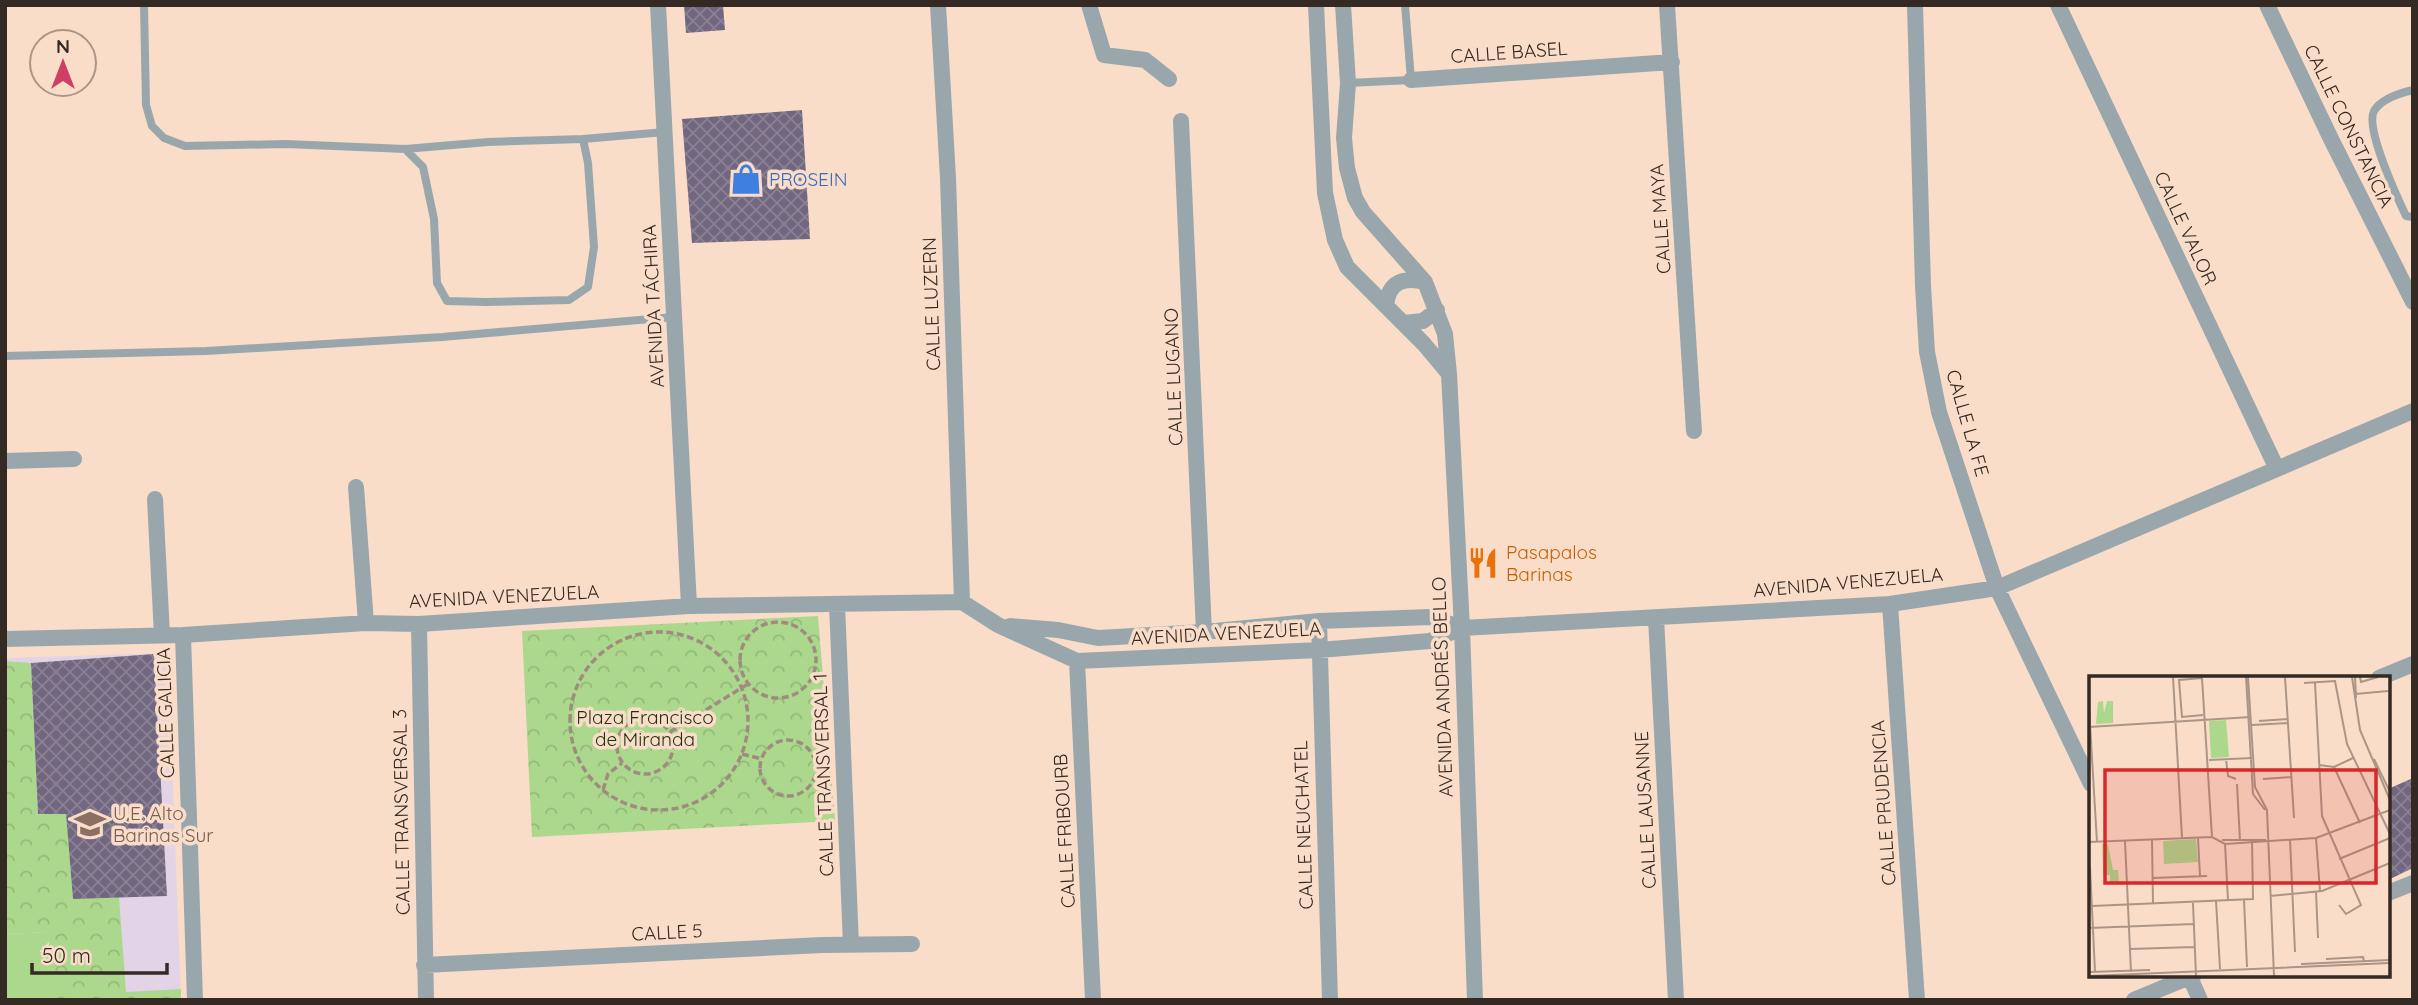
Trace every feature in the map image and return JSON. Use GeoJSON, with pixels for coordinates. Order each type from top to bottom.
{"type":"FeatureCollection","features":[{"type":"Feature","properties":{"kind":"street","name":"AVENIDA TÁCHIRA"},"geometry":{"type":"LineString","coordinates":[[658,5],[689,606]]}},
{"type":"Feature","properties":{"kind":"street","name":"CALLE LUZERN"},"geometry":{"type":"LineString","coordinates":[[938,5],[948,178],[962,602]]}},
{"type":"Feature","properties":{"kind":"street"},"geometry":{"type":"LineString","coordinates":[[1089,5],[1104,55],[1145,60],[1169,79]]}},
{"type":"Feature","properties":{"kind":"street"},"geometry":{"type":"LineString","coordinates":[[1316,5],[1324,170],[1328,213],[1335,240],[1347,267],[1404,323],[1449,374]]}},
{"type":"Feature","properties":{"kind":"street","name":"AVENIDA ANDRÉS BELLO"},"geometry":{"type":"LineString","coordinates":[[1343,5],[1348,83],[1344,138],[1347,168],[1355,198],[1363,212],[1425,282],[1445,334],[1462,628],[1475,1000]]}},
{"type":"Feature","properties":{"kind":"street","name":"CALLE MAYA"},"geometry":{"type":"LineString","coordinates":[[1667,5],[1694,431]]}},
{"type":"Feature","properties":{"kind":"street","name":"CALLE LA FE"},"geometry":{"type":"LineString","coordinates":[[1914,5],[1927,352],[1939,412],[1997,588],[2089,780]]}},
{"type":"Feature","properties":{"kind":"street","name":"CALLE VALOR"},"geometry":{"type":"LineString","coordinates":[[2058,5],[2277,469]]}},
{"type":"Feature","properties":{"kind":"street","name":"CALLE CONSTANCIA"},"geometry":{"type":"LineString","coordinates":[[2267,5],[2413,302]]}},
{"type":"Feature","properties":{"kind":"street","name":"CALLE BASEL"},"geometry":{"type":"LineString","coordinates":[[1410,80],[1672,62]]}},
{"type":"Feature","properties":{"kind":"street","name":"CALLE LUGANO"},"geometry":{"type":"LineString","coordinates":[[1181,121],[1205,632]]}},
{"type":"Feature","properties":{"kind":"street"},"geometry":{"type":"LineString","coordinates":[[1386,305],[1390,289],[1396,282],[1408,279],[1425,282]]}},
{"type":"Feature","properties":{"kind":"street"},"geometry":{"type":"LineString","coordinates":[[1404,323],[1423,321],[1437,310]]}},
{"type":"Feature","properties":{"kind":"street","name":"AVENIDA VENEZUELA"},"geometry":{"type":"LineString","coordinates":[[5,639],[183,635],[366,623],[419,624],[689,606],[962,602],[998,625],[1077,661],[1319,650],[1430,641],[1462,628],[1890,604],[1997,588],[2413,411]]}},
{"type":"Feature","properties":{"kind":"street"},"geometry":{"type":"LineString","coordinates":[[5,461],[74,458]]}},
{"type":"Feature","properties":{"kind":"street"},"geometry":{"type":"LineString","coordinates":[[356,487],[366,623]]}},
{"type":"Feature","properties":{"kind":"street"},"geometry":{"type":"LineString","coordinates":[[155,499],[162,635]]}},
{"type":"Feature","properties":{"kind":"street","name":"CALLE TRANSVERSAL 1"},"geometry":{"type":"LineString","coordinates":[[837,604],[851,945]]}},
{"type":"Feature","properties":{"kind":"street","name":"CALLE PRUDENCIA"},"geometry":{"type":"LineString","coordinates":[[1890,604],[1917,1000]]}},
{"type":"Feature","properties":{"kind":"street","name":"AVENIDA VENEZUELA"},"geometry":{"type":"LineString","coordinates":[[998,625],[1058,630],[1098,638],[1205,632],[1319,621],[1430,617],[1462,628]]}},
{"type":"Feature","properties":{"kind":"street","name":"CALLE LAUSANNE"},"geometry":{"type":"LineString","coordinates":[[1656,618],[1676,1000]]}},
{"type":"Feature","properties":{"kind":"street","name":"CALLE NEUCHATEL"},"geometry":{"type":"LineString","coordinates":[[1319,621],[1330,1000]]}},
{"type":"Feature","properties":{"kind":"street","name":"CALLE TRANSVERSAL 3"},"geometry":{"type":"LineString","coordinates":[[419,624],[426,1000]]}},
{"type":"Feature","properties":{"kind":"street","name":"CALLE GALICIA"},"geometry":{"type":"LineString","coordinates":[[183,635],[195,1000]]}},
{"type":"Feature","properties":{"kind":"street","name":"CALLE FRIBOURB"},"geometry":{"type":"LineString","coordinates":[[1077,661],[1093,1000]]}},
{"type":"Feature","properties":{"kind":"street"},"geometry":{"type":"LineString","coordinates":[[2384,676],[2413,664]]}},
{"type":"Feature","properties":{"kind":"street"},"geometry":{"type":"LineString","coordinates":[[2390,892],[2413,883]]}},
{"type":"Feature","properties":{"kind":"street","name":"CALLE 5"},"geometry":{"type":"LineString","coordinates":[[424,965],[912,944]]}},
{"type":"Feature","properties":{"kind":"street"},"geometry":{"type":"LineString","coordinates":[[2134,1000],[2189,977]]}},
{"type":"Feature","properties":{"kind":"street"},"geometry":{"type":"LineString","coordinates":[[2191,977],[2200,1000]]}},
{"type":"Feature","properties":{"kind":"lane"},"geometry":{"type":"LineString","coordinates":[[144,5],[146,105],[152,126],[164,138],[185,145],[286,144],[405,149],[665,132]]}},
{"type":"Feature","properties":{"kind":"lane"},"geometry":{"type":"LineString","coordinates":[[1405,5],[1410,80]]}},
{"type":"Feature","properties":{"kind":"lane","name":"CALLE BASEL"},"geometry":{"type":"LineString","coordinates":[[1348,83],[1410,80]]}},
{"type":"Feature","properties":{"kind":"lane"},"geometry":{"type":"LineString","coordinates":[[2413,90],[2397,94],[2376,107],[2371,118],[2388,177],[2406,216],[2413,217]]}},
{"type":"Feature","properties":{"kind":"lane"},"geometry":{"type":"LineString","coordinates":[[405,149],[424,167],[434,219],[437,283],[447,300],[569,300],[587,287],[594,247],[589,163],[583,139]]}},
{"type":"Feature","properties":{"kind":"lane"},"geometry":{"type":"LineString","coordinates":[[5,356],[206,351],[454,336],[674,317]]}},
{"type":"Feature","properties":{"kind":"path"},"geometry":{"type":"LineString","coordinates":[[780,622],[793,625],[811,642],[816,666],[812,678],[794,695],[769,697],[748,684],[741,673],[741,648],[756,628],[780,622]]}},
{"type":"Feature","properties":{"kind":"path"},"geometry":{"type":"LineString","coordinates":[[669,632],[688,636],[720,655],[733,670],[745,696],[749,728],[742,754],[729,776],[714,792],[689,805],[659,810],[628,805],[603,790],[587,774],[577,758],[570,731],[570,709],[583,674],[601,653],[631,636],[669,632]]}},
{"type":"Feature","properties":{"kind":"path"},"geometry":{"type":"LineString","coordinates":[[670,732],[748,684]]}},
{"type":"Feature","properties":{"kind":"path"},"geometry":{"type":"LineString","coordinates":[[644,718],[659,721],[670,732],[674,743],[672,756],[666,766],[656,772],[643,774],[632,771],[622,763],[617,748],[620,734],[630,722],[644,718]]}},
{"type":"Feature","properties":{"kind":"path"},"geometry":{"type":"LineString","coordinates":[[788,740],[798,742],[813,754],[816,773],[809,788],[801,793],[785,796],[765,785],[761,776],[762,760],[772,745],[788,740]]}},
{"type":"Feature","properties":{"kind":"path"},"geometry":{"type":"LineString","coordinates":[[742,754],[762,760]]}},
{"type":"Feature","properties":{"kind":"path"},"geometry":{"type":"LineString","coordinates":[[603,790],[608,774],[622,763]]}},
{"type":"Feature","properties":{"kind":"shaded area","name":"U.E. Alto Barinas Sur"},"geometry":{"type":"Polygon","coordinates":[[[168,653],[181,1000],[5,1000],[5,658],[168,653]]]}},
{"type":"Feature","properties":{"kind":"green space","name":"Plaza Francisco de Miranda"},"geometry":{"type":"Polygon","coordinates":[[[818,616],[835,821],[532,837],[522,631],[818,616]]]}},
{"type":"Feature","properties":{"kind":"green space"},"geometry":{"type":"Polygon","coordinates":[[[5,661],[31,663],[38,814],[66,814],[73,898],[119,897],[126,992],[181,989],[181,1000],[49,1000],[48,932],[5,934],[5,661]]]}},
{"type":"Feature","properties":{"kind":"green space"},"geometry":{"type":"Polygon","coordinates":[[[48,932],[50,1000],[5,1000],[5,934],[48,932]]]}},
{"type":"Feature","properties":{"kind":"building"},"geometry":{"type":"Polygon","coordinates":[[[684,5],[723,5],[725,30],[686,33],[684,5]]]}},
{"type":"Feature","properties":{"kind":"building","name":"PROSEIN"},"geometry":{"type":"Polygon","coordinates":[[[802,110],[810,239],[692,243],[682,119],[802,110]]]}},
{"type":"Feature","properties":{"kind":"building"},"geometry":{"type":"Polygon","coordinates":[[[154,654],[167,896],[73,899],[66,814],[38,814],[31,663],[154,654]]]}},
{"type":"Feature","properties":{"kind":"building"},"geometry":{"type":"Polygon","coordinates":[[[2413,778],[2413,868],[2390,879],[2390,788],[2413,778]]]}},
{"type":"Feature","properties":{"kind":"place","name":"PROSEIN"},"geometry":{"type":"Point","coordinates":[746,179]}},
{"type":"Feature","properties":{"kind":"place","name":"Pasapalos Barinas"},"geometry":{"type":"Point","coordinates":[1483,563]}},
{"type":"Feature","properties":{"kind":"place","name":"U.E. Alto Barinas Sur"},"geometry":{"type":"Point","coordinates":[90,824]}}]}
